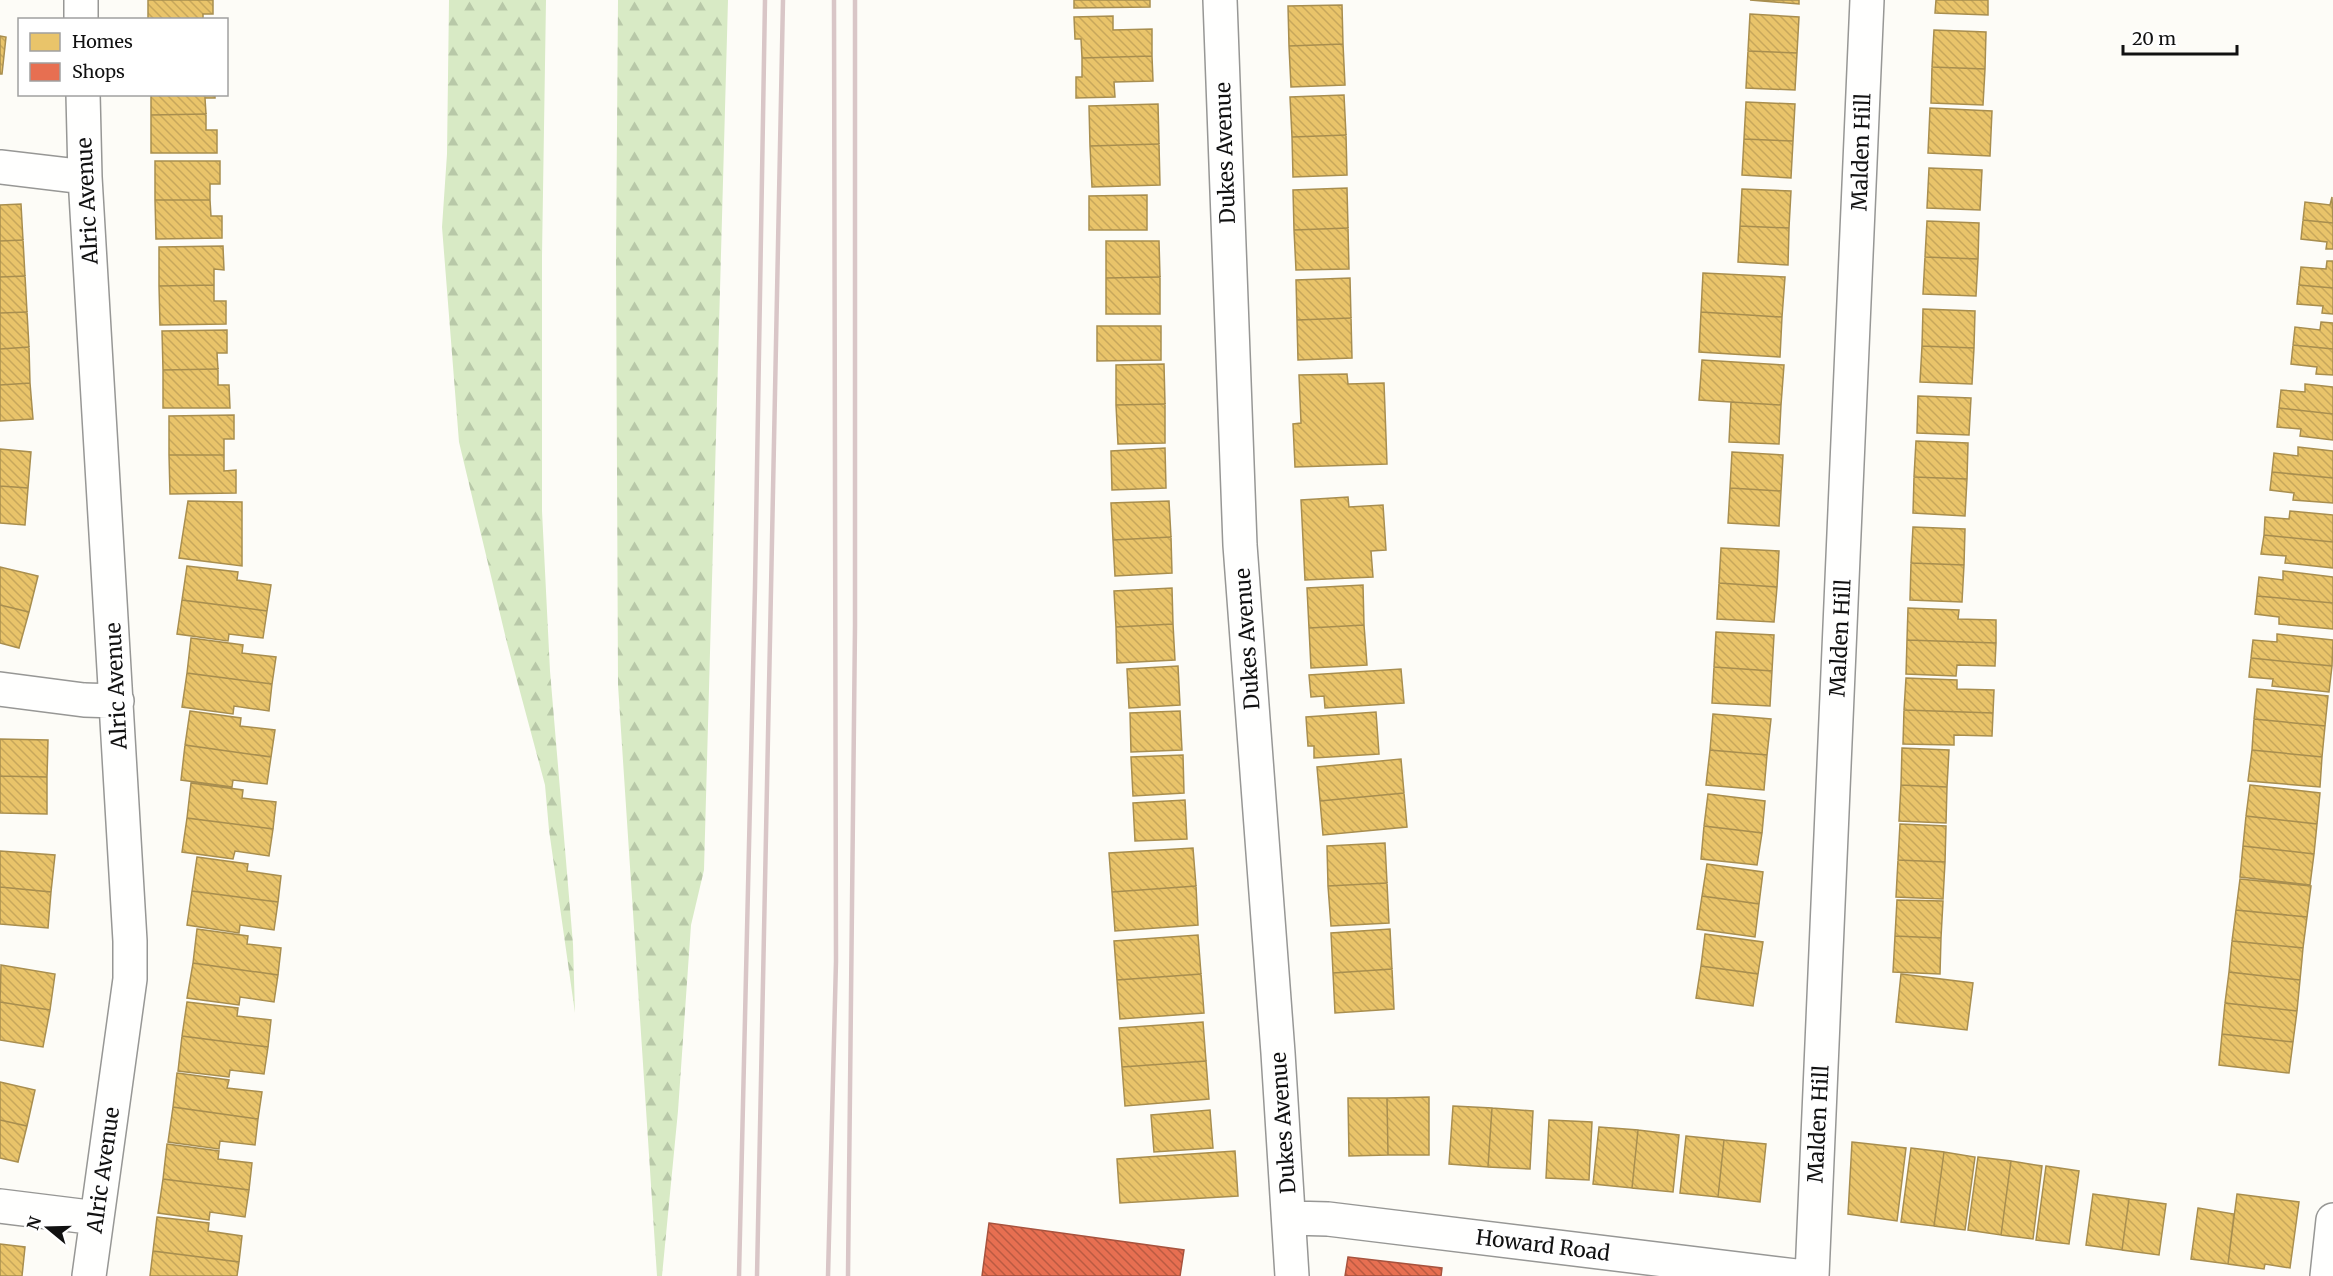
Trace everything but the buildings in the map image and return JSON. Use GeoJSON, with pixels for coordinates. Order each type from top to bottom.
{"type":"FeatureCollection","features":[{"type":"Feature","properties":{"kind":"street"},"geometry":{"type":"LineString","coordinates":[[81,0],[81,18]]}},
{"type":"Feature","properties":{"kind":"street","name":"Dukes Avenue"},"geometry":{"type":"LineString","coordinates":[[1220,0],[1240,545],[1290,1218],[1292,1276]]}},
{"type":"Feature","properties":{"kind":"street","name":"Malden Hill"},"geometry":{"type":"LineString","coordinates":[[1812,1276],[1867,0]]}},
{"type":"Feature","properties":{"kind":"street","name":"Alric Avenue"},"geometry":{"type":"LineString","coordinates":[[83,96],[84,177],[130,941],[130,979],[89,1276]]}},
{"type":"Feature","properties":{"kind":"street"},"geometry":{"type":"LineString","coordinates":[[0,167],[84,177]]}},
{"type":"Feature","properties":{"kind":"street"},"geometry":{"type":"LineString","coordinates":[[0,689],[84,700],[117,701]]}},
{"type":"Feature","properties":{"kind":"street"},"geometry":{"type":"LineString","coordinates":[[0,1206],[97,1218]]}},
{"type":"Feature","properties":{"kind":"street","name":"Howard Road"},"geometry":{"type":"LineString","coordinates":[[1290,1218],[1340,1220],[1796,1276]]}},
{"type":"Feature","properties":{"kind":"street"},"geometry":{"type":"LineString","coordinates":[[2327,1276],[2333,1220]]}},
{"type":"Feature","properties":{"kind":"green space"},"geometry":{"type":"Polygon","coordinates":[[[449,0],[546,0],[542,256],[542,511],[550,671],[573,944],[575,1013],[549,830],[545,785],[507,643],[459,442],[442,227],[447,154],[449,0]]]}},
{"type":"Feature","properties":{"kind":"green space"},"geometry":{"type":"Polygon","coordinates":[[[618,0],[728,0],[704,870],[691,925],[678,1111],[662,1276],[657,1276],[618,685],[616,256],[618,0]]]}},
{"type":"Feature","properties":{"kind":"railway"},"geometry":{"type":"LineString","coordinates":[[739,1276],[755,587],[765,0]]}},
{"type":"Feature","properties":{"kind":"railway"},"geometry":{"type":"LineString","coordinates":[[757,1276],[783,0]]}},
{"type":"Feature","properties":{"kind":"railway"},"geometry":{"type":"LineString","coordinates":[[828,1276],[836,961],[834,0]]}},
{"type":"Feature","properties":{"kind":"railway"},"geometry":{"type":"LineString","coordinates":[[848,1276],[855,626],[855,0]]}}]}
